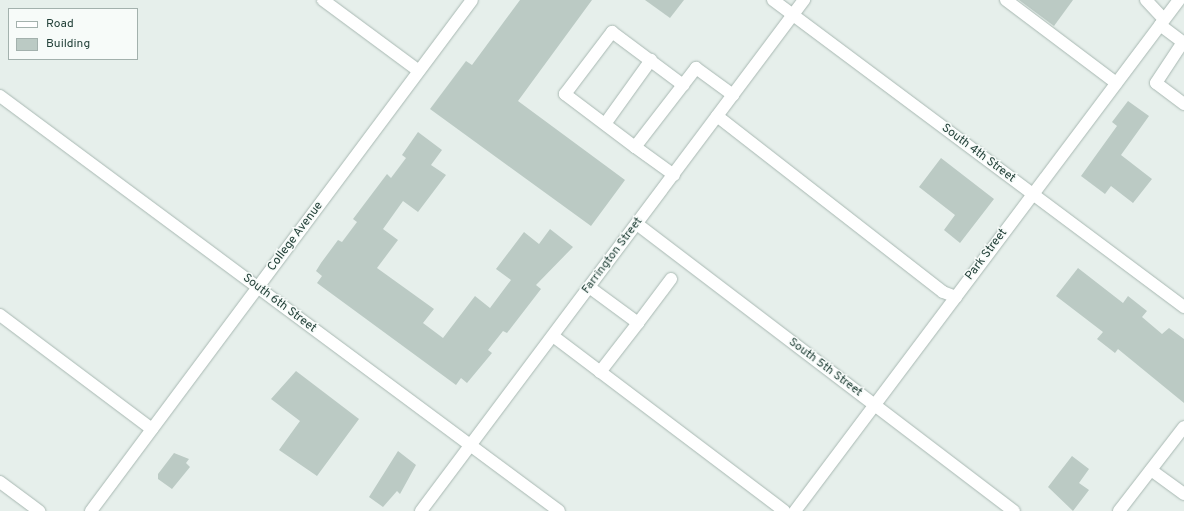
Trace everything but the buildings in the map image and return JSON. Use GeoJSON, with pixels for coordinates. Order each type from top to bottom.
{"type":"FeatureCollection","features":[{"type":"Feature","properties":{"kind":"street"},"geometry":{"type":"LineString","coordinates":[[323,0],[419,71]]}},
{"type":"Feature","properties":{"kind":"street","name":"College Avenue"},"geometry":{"type":"LineString","coordinates":[[90,511],[472,0]]}},
{"type":"Feature","properties":{"kind":"street","name":"South 4th Street"},"geometry":{"type":"LineString","coordinates":[[773,0],[1032,195],[1184,307]]}},
{"type":"Feature","properties":{"kind":"street","name":"Farrington Street"},"geometry":{"type":"LineString","coordinates":[[422,511],[804,0]]}},
{"type":"Feature","properties":{"kind":"street"},"geometry":{"type":"LineString","coordinates":[[1006,0],[1116,83]]}},
{"type":"Feature","properties":{"kind":"street"},"geometry":{"type":"LineString","coordinates":[[1146,0],[1162,22],[1183,43],[1156,83],[1184,104]]}},
{"type":"Feature","properties":{"kind":"street","name":"Park Street"},"geometry":{"type":"LineString","coordinates":[[795,511],[1179,0]]}},
{"type":"Feature","properties":{"kind":"street"},"geometry":{"type":"LineString","coordinates":[[674,175],[565,94],[612,32],[683,84]]}},
{"type":"Feature","properties":{"kind":"street"},"geometry":{"type":"LineString","coordinates":[[605,124],[650,60]]}},
{"type":"Feature","properties":{"kind":"street"},"geometry":{"type":"LineString","coordinates":[[636,147],[696,68],[733,95]]}},
{"type":"Feature","properties":{"kind":"street","name":"South 6th Street"},"geometry":{"type":"LineString","coordinates":[[0,96],[469,447],[558,511]]}},
{"type":"Feature","properties":{"kind":"street"},"geometry":{"type":"LineString","coordinates":[[717,116],[942,292],[956,297]]}},
{"type":"Feature","properties":{"kind":"street","name":"South 5th Street"},"geometry":{"type":"LineString","coordinates":[[637,224],[1014,511]]}},
{"type":"Feature","properties":{"kind":"street"},"geometry":{"type":"LineString","coordinates":[[600,372],[671,279]]}},
{"type":"Feature","properties":{"kind":"street"},"geometry":{"type":"LineString","coordinates":[[589,287],[638,323]]}},
{"type":"Feature","properties":{"kind":"street"},"geometry":{"type":"LineString","coordinates":[[0,315],[152,429]]}},
{"type":"Feature","properties":{"kind":"street"},"geometry":{"type":"LineString","coordinates":[[553,336],[784,511]]}},
{"type":"Feature","properties":{"kind":"street"},"geometry":{"type":"LineString","coordinates":[[1119,511],[1184,427]]}},
{"type":"Feature","properties":{"kind":"street"},"geometry":{"type":"LineString","coordinates":[[1151,470],[1184,494]]}},
{"type":"Feature","properties":{"kind":"street"},"geometry":{"type":"LineString","coordinates":[[0,482],[39,511]]}}]}
